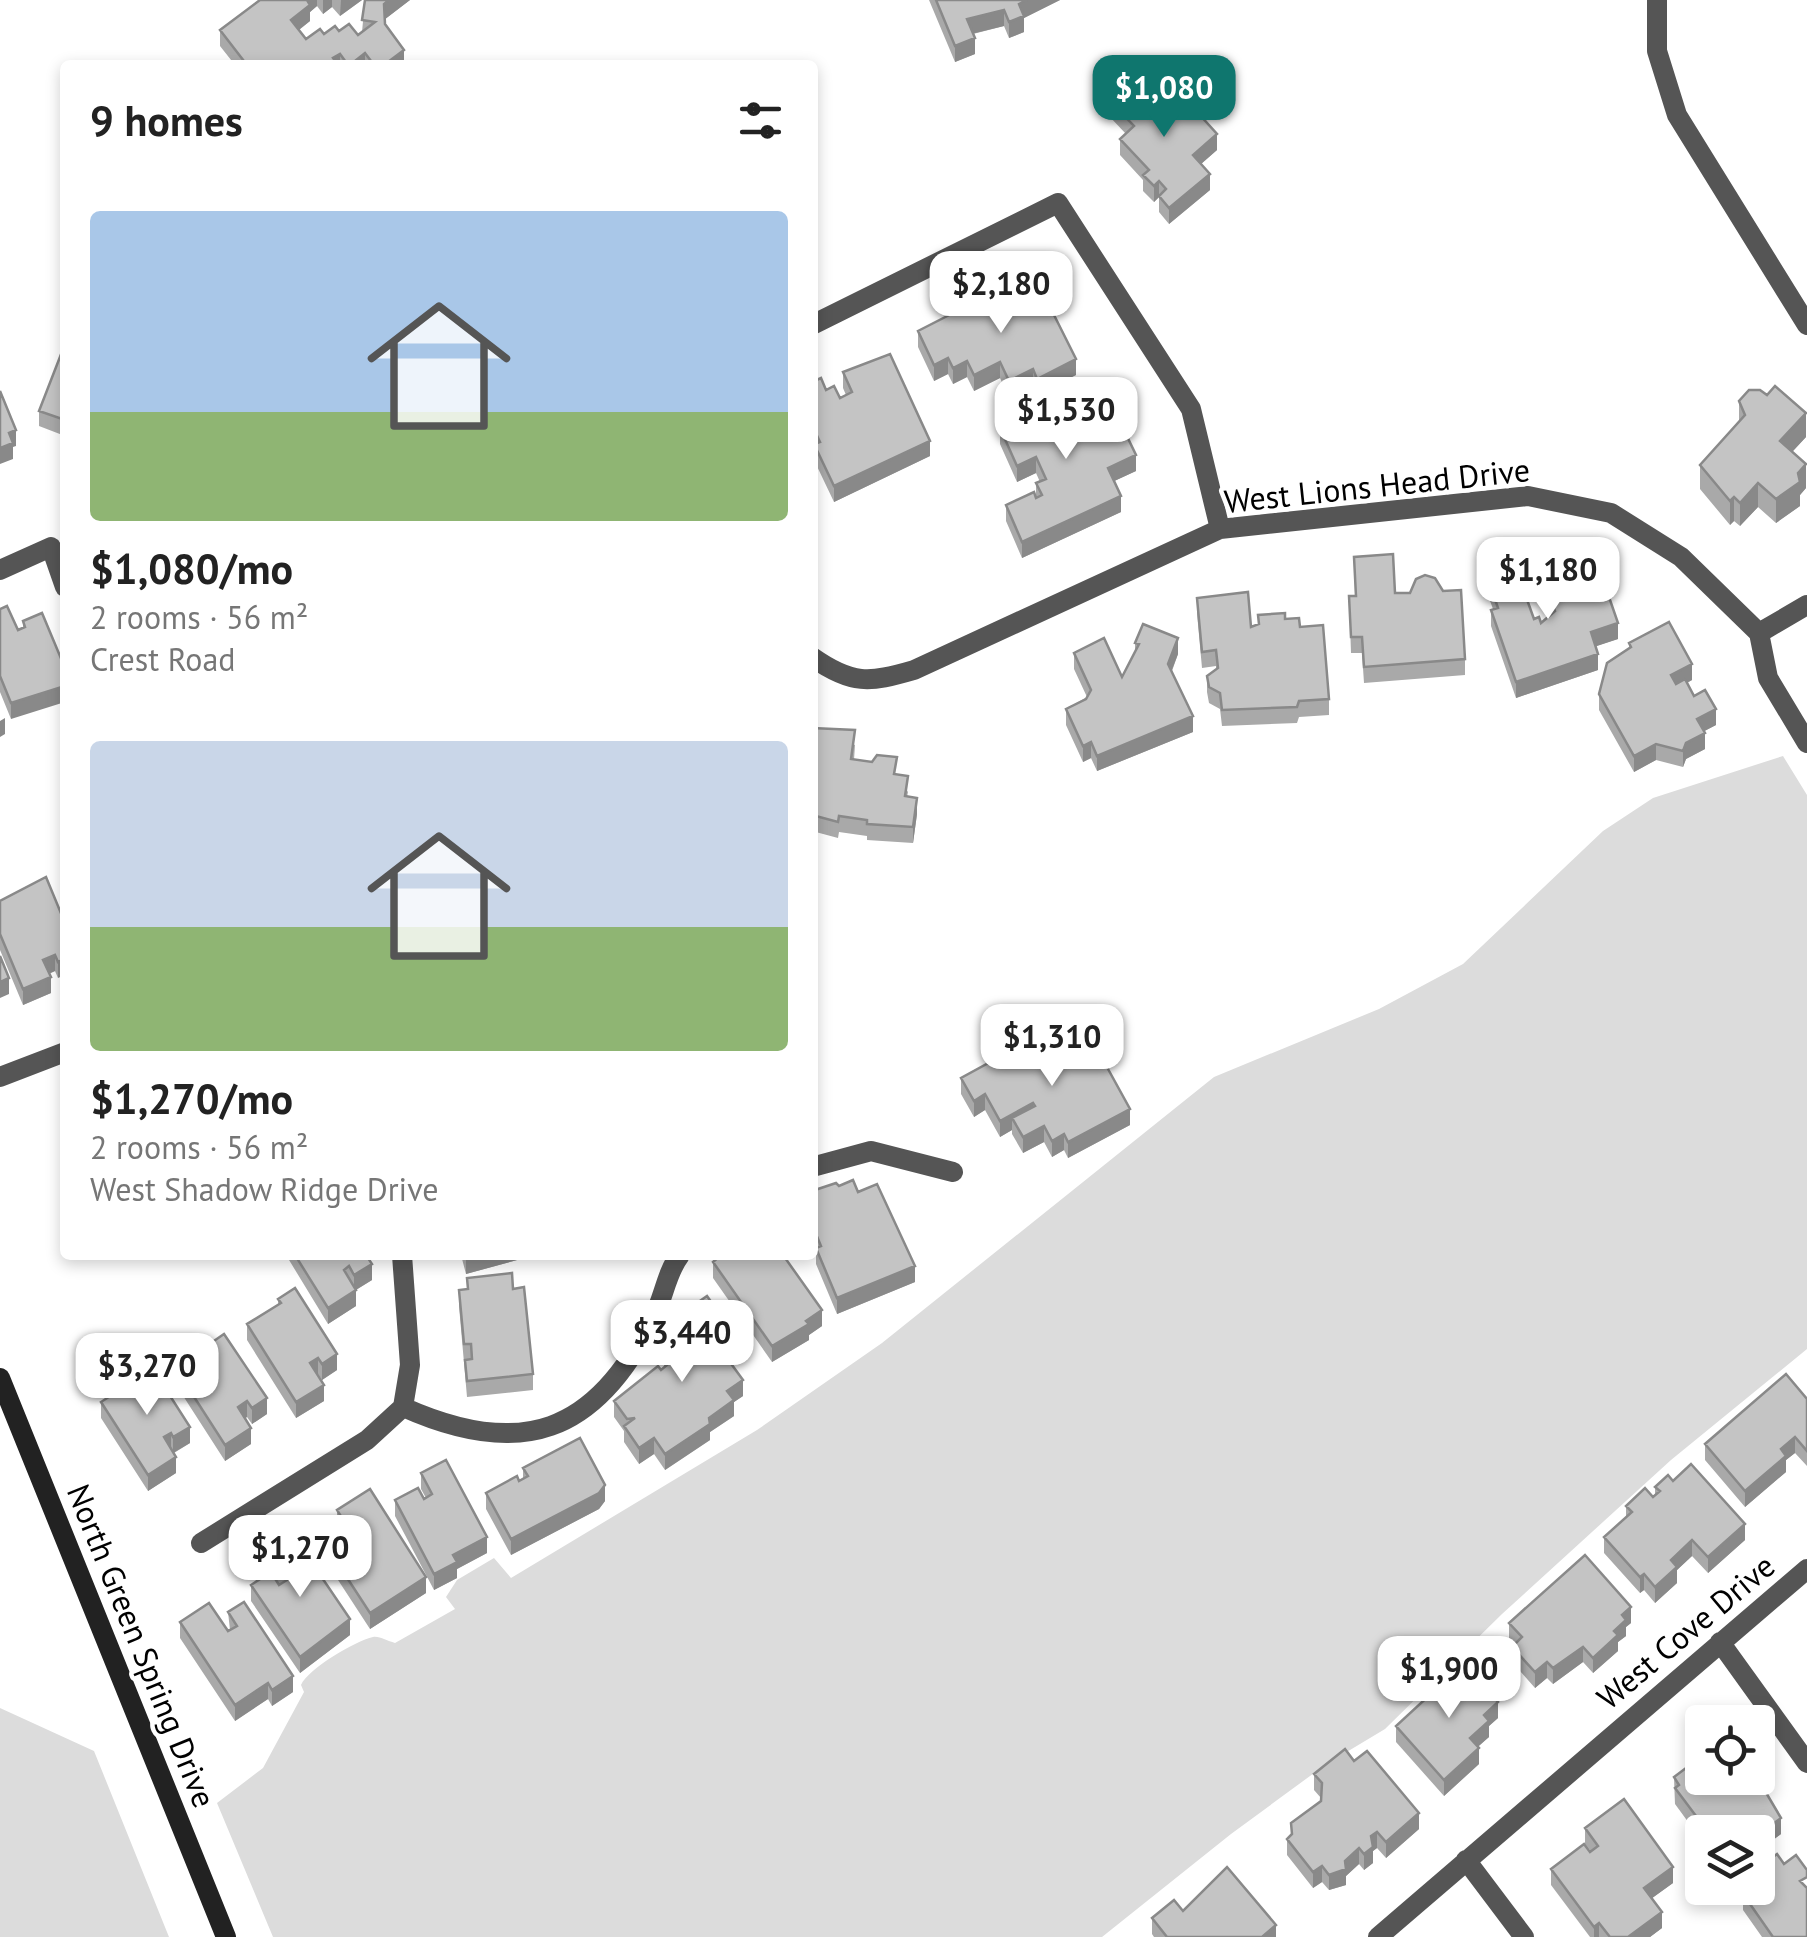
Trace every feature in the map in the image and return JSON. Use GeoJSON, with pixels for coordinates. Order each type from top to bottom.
{"type":"FeatureCollection","features":[{"type":"Feature","properties":{"kind":"main road","name":"North Green Spring Drive"},"geometry":{"type":"LineString","coordinates":[[0,1378],[226,1937]]}},
{"type":"Feature","properties":{"kind":"street"},"geometry":{"type":"LineString","coordinates":[[1657,0],[1657,50],[1670,100],[1807,325]]}},
{"type":"Feature","properties":{"kind":"street"},"geometry":{"type":"LineString","coordinates":[[818,322],[1058,203],[1191,409],[1220,529]]}},
{"type":"Feature","properties":{"kind":"street","name":"West Lions Head Drive"},"geometry":{"type":"LineString","coordinates":[[818,660],[837,674],[873,682],[914,670],[1220,529],[1528,496],[1611,513],[1681,557],[1759,634]]}},
{"type":"Feature","properties":{"kind":"street"},"geometry":{"type":"LineString","coordinates":[[0,570],[51,546],[60,572]]}},
{"type":"Feature","properties":{"kind":"street"},"geometry":{"type":"LineString","coordinates":[[1807,605],[1759,634],[1768,678],[1807,743]]}},
{"type":"Feature","properties":{"kind":"street"},"geometry":{"type":"LineString","coordinates":[[0,1078],[60,1054]]}},
{"type":"Feature","properties":{"kind":"street"},"geometry":{"type":"LineString","coordinates":[[818,1165],[871,1151],[953,1172]]}},
{"type":"Feature","properties":{"kind":"street"},"geometry":{"type":"LineString","coordinates":[[201,1543],[367,1440],[404,1407],[410,1365],[402,1260]]}},
{"type":"Feature","properties":{"kind":"street"},"geometry":{"type":"LineString","coordinates":[[404,1407],[454,1429],[506,1436],[565,1421],[612,1388],[654,1317],[678,1260]]}},
{"type":"Feature","properties":{"kind":"street","name":"West Cove Drive"},"geometry":{"type":"LineString","coordinates":[[1378,1937],[1807,1569]]}},
{"type":"Feature","properties":{"kind":"street"},"geometry":{"type":"LineString","coordinates":[[1720,1642],[1807,1763]]}},
{"type":"Feature","properties":{"kind":"street"},"geometry":{"type":"LineString","coordinates":[[1466,1860],[1524,1937]]}},
{"type":"Feature","properties":{"kind":"shaded area"},"geometry":{"type":"Polygon","coordinates":[[[1783,756],[1807,795],[1807,1349],[1671,1460],[1502,1614],[1385,1729],[1325,1765],[1231,1834],[1102,1937],[273,1937],[217,1803],[263,1768],[304,1692],[301,1685],[322,1664],[373,1637],[395,1643],[455,1609],[446,1597],[457,1580],[494,1558],[511,1578],[757,1430],[882,1343],[1214,1077],[1379,1009],[1463,964],[1603,831],[1653,798],[1783,756]]]}},
{"type":"Feature","properties":{"kind":"shaded area"},"geometry":{"type":"Polygon","coordinates":[[[0,1708],[94,1751],[169,1937],[0,1937],[0,1708]]]}},
{"type":"Feature","properties":{"kind":"building"},"geometry":{"type":"Polygon","coordinates":[[[260,0],[307,0],[310,5],[291,20],[306,39],[320,29],[324,34],[335,26],[339,31],[349,24],[358,35],[375,22],[362,20],[365,0],[389,0],[384,4],[385,24],[404,50],[391,60],[370,60],[365,53],[356,60],[344,60],[340,54],[334,60],[243,60],[220,30],[260,0]]]}},
{"type":"Feature","properties":{"kind":"building"},"geometry":{"type":"Polygon","coordinates":[[[936,0],[1027,0],[1019,4],[1024,16],[1009,22],[1004,10],[967,19],[975,38],[955,46],[936,0]]]}},
{"type":"Feature","properties":{"kind":"building"},"geometry":{"type":"Polygon","coordinates":[[[1137,74],[1151,89],[1146,93],[1169,119],[1188,102],[1217,134],[1193,155],[1210,174],[1169,208],[1159,196],[1166,189],[1159,181],[1154,186],[1143,175],[1149,170],[1120,139],[1134,126],[1109,100],[1137,74]]]}},
{"type":"Feature","properties":{"kind":"building"},"geometry":{"type":"Polygon","coordinates":[[[1008,285],[1017,285],[1023,298],[1036,292],[1042,304],[1047,301],[1076,359],[1037,379],[1033,369],[1009,381],[1000,362],[974,375],[967,361],[953,368],[948,358],[934,365],[918,331],[1008,285]]]}},
{"type":"Feature","properties":{"kind":"building"},"geometry":{"type":"Polygon","coordinates":[[[890,354],[930,441],[834,486],[818,452],[818,379],[821,378],[826,390],[834,386],[840,398],[852,392],[843,372],[890,354]]]}},
{"type":"Feature","properties":{"kind":"building"},"geometry":{"type":"Polygon","coordinates":[[[60,357],[60,418],[39,411],[60,357]]]}},
{"type":"Feature","properties":{"kind":"building"},"geometry":{"type":"Polygon","coordinates":[[[1098,383],[1108,405],[1079,422],[1091,433],[1121,424],[1136,455],[1108,468],[1121,496],[1022,542],[1006,505],[1034,492],[1036,498],[1042,495],[1036,483],[1046,479],[1036,457],[1017,466],[1000,428],[1098,383]]]}},
{"type":"Feature","properties":{"kind":"building"},"geometry":{"type":"Polygon","coordinates":[[[1775,386],[1806,413],[1780,441],[1806,464],[1798,473],[1800,482],[1776,499],[1758,483],[1740,503],[1734,497],[1730,501],[1700,465],[1745,415],[1739,401],[1749,390],[1767,395],[1775,386]]]}},
{"type":"Feature","properties":{"kind":"building"},"geometry":{"type":"Polygon","coordinates":[[[0,391],[16,430],[9,433],[13,443],[0,448],[0,391]]]}},
{"type":"Feature","properties":{"kind":"building"},"geometry":{"type":"Polygon","coordinates":[[[1393,554],[1395,593],[1410,593],[1416,579],[1425,575],[1435,578],[1443,591],[1461,590],[1465,659],[1364,667],[1362,637],[1351,637],[1349,596],[1356,596],[1354,557],[1393,554]]]}},
{"type":"Feature","properties":{"kind":"building"},"geometry":{"type":"Polygon","coordinates":[[[1512,558],[1534,619],[1539,617],[1541,623],[1555,611],[1549,595],[1600,571],[1618,623],[1591,632],[1598,654],[1516,682],[1491,610],[1498,608],[1484,568],[1512,558]]]}},
{"type":"Feature","properties":{"kind":"building"},"geometry":{"type":"Polygon","coordinates":[[[1248,592],[1251,627],[1259,624],[1258,615],[1285,613],[1285,619],[1299,618],[1300,627],[1323,625],[1329,699],[1299,701],[1297,707],[1222,710],[1220,693],[1209,687],[1207,676],[1218,668],[1216,650],[1202,652],[1197,598],[1248,592]]]}},
{"type":"Feature","properties":{"kind":"building"},"geometry":{"type":"Polygon","coordinates":[[[7,606],[18,630],[25,627],[23,621],[42,613],[60,656],[60,688],[11,703],[0,676],[0,609],[7,606]]]}},
{"type":"Feature","properties":{"kind":"building"},"geometry":{"type":"Polygon","coordinates":[[[1669,622],[1692,664],[1671,675],[1676,684],[1685,679],[1694,696],[1705,690],[1716,709],[1697,719],[1705,733],[1686,743],[1683,751],[1656,744],[1634,756],[1599,694],[1607,663],[1631,647],[1629,643],[1669,622]]]}},
{"type":"Feature","properties":{"kind":"building"},"geometry":{"type":"Polygon","coordinates":[[[1143,624],[1178,638],[1168,664],[1193,716],[1097,756],[1091,742],[1083,746],[1066,709],[1086,699],[1091,690],[1074,653],[1104,638],[1122,677],[1139,644],[1135,643],[1143,624]]]}},
{"type":"Feature","properties":{"kind":"building"},"geometry":{"type":"Polygon","coordinates":[[[818,728],[855,730],[851,759],[872,762],[877,755],[897,757],[894,774],[908,776],[905,796],[917,798],[913,827],[867,824],[867,820],[839,816],[838,822],[818,817],[818,728]]]}},
{"type":"Feature","properties":{"kind":"building"},"geometry":{"type":"Polygon","coordinates":[[[46,877],[60,911],[60,961],[55,955],[43,960],[51,977],[23,989],[0,934],[0,901],[46,877]]]}},
{"type":"Feature","properties":{"kind":"building"},"geometry":{"type":"Polygon","coordinates":[[[0,956],[9,978],[0,982],[0,956]]]}},
{"type":"Feature","properties":{"kind":"building"},"geometry":{"type":"Polygon","coordinates":[[[1086,1029],[1130,1109],[1068,1142],[1064,1134],[1052,1141],[1044,1126],[1023,1137],[1012,1118],[1035,1106],[1033,1103],[1000,1121],[985,1094],[974,1101],[961,1078],[1016,1048],[1024,1062],[1086,1029]]]}},
{"type":"Feature","properties":{"kind":"building"},"geometry":{"type":"Polygon","coordinates":[[[853,1180],[858,1192],[877,1184],[915,1266],[837,1298],[818,1253],[821,1246],[818,1189],[836,1183],[839,1186],[853,1180]]]}},
{"type":"Feature","properties":{"kind":"building"},"geometry":{"type":"Polygon","coordinates":[[[298,1260],[369,1260],[372,1264],[354,1275],[349,1266],[344,1270],[356,1290],[328,1308],[298,1260]]]}},
{"type":"Feature","properties":{"kind":"building"},"geometry":{"type":"Polygon","coordinates":[[[787,1260],[822,1310],[806,1321],[809,1324],[772,1346],[713,1262],[787,1260]]]}},
{"type":"Feature","properties":{"kind":"building"},"geometry":{"type":"Polygon","coordinates":[[[512,1273],[513,1289],[524,1287],[533,1374],[467,1381],[465,1360],[472,1359],[471,1344],[464,1344],[459,1290],[468,1289],[467,1278],[512,1273]]]}},
{"type":"Feature","properties":{"kind":"building"},"geometry":{"type":"Polygon","coordinates":[[[295,1288],[337,1354],[322,1364],[318,1358],[310,1363],[324,1385],[296,1402],[247,1324],[281,1303],[278,1299],[295,1288]]]}},
{"type":"Feature","properties":{"kind":"building"},"geometry":{"type":"Polygon","coordinates":[[[707,1296],[726,1323],[710,1335],[743,1380],[727,1391],[734,1400],[709,1418],[710,1424],[665,1454],[654,1438],[639,1448],[624,1426],[635,1418],[627,1419],[614,1401],[658,1366],[661,1370],[667,1365],[664,1361],[691,1342],[674,1319],[707,1296]]]}},
{"type":"Feature","properties":{"kind":"building"},"geometry":{"type":"Polygon","coordinates":[[[224,1334],[267,1398],[252,1408],[247,1401],[238,1407],[251,1428],[225,1445],[178,1372],[211,1350],[208,1345],[224,1334]]]}},
{"type":"Feature","properties":{"kind":"building"},"geometry":{"type":"Polygon","coordinates":[[[149,1363],[190,1427],[173,1437],[171,1433],[164,1437],[176,1457],[148,1475],[101,1402],[135,1380],[131,1374],[149,1363]]]}},
{"type":"Feature","properties":{"kind":"building"},"geometry":{"type":"Polygon","coordinates":[[[1786,1374],[1807,1399],[1807,1451],[1795,1437],[1781,1449],[1786,1456],[1745,1491],[1705,1444],[1786,1374]]]}},
{"type":"Feature","properties":{"kind":"building"},"geometry":{"type":"Polygon","coordinates":[[[580,1438],[605,1485],[599,1493],[511,1539],[486,1493],[517,1476],[519,1481],[528,1476],[523,1468],[580,1438]]]}},
{"type":"Feature","properties":{"kind":"building"},"geometry":{"type":"Polygon","coordinates":[[[446,1460],[487,1537],[453,1555],[457,1562],[434,1574],[395,1500],[418,1488],[424,1499],[432,1494],[421,1473],[446,1460]]]}},
{"type":"Feature","properties":{"kind":"building"},"geometry":{"type":"Polygon","coordinates":[[[1691,1464],[1745,1524],[1708,1557],[1692,1540],[1671,1560],[1677,1567],[1655,1587],[1644,1574],[1640,1577],[1604,1537],[1632,1512],[1626,1506],[1645,1488],[1653,1497],[1660,1491],[1655,1487],[1668,1475],[1673,1481],[1691,1464]]]}},
{"type":"Feature","properties":{"kind":"building"},"geometry":{"type":"Polygon","coordinates":[[[370,1489],[426,1577],[370,1613],[325,1544],[342,1533],[347,1542],[354,1537],[337,1510],[370,1489]]]}},
{"type":"Feature","properties":{"kind":"building"},"geometry":{"type":"Polygon","coordinates":[[[295,1538],[350,1619],[300,1657],[251,1585],[271,1572],[279,1585],[287,1580],[270,1555],[295,1538]]]}},
{"type":"Feature","properties":{"kind":"building"},"geometry":{"type":"Polygon","coordinates":[[[1585,1555],[1631,1607],[1622,1615],[1626,1620],[1614,1631],[1618,1635],[1593,1658],[1583,1647],[1553,1668],[1547,1662],[1535,1672],[1512,1647],[1522,1637],[1509,1623],[1585,1555]]]}},
{"type":"Feature","properties":{"kind":"building"},"geometry":{"type":"Polygon","coordinates":[[[244,1602],[293,1676],[272,1690],[268,1683],[235,1705],[180,1622],[209,1603],[228,1631],[237,1626],[228,1612],[244,1602]]]}},
{"type":"Feature","properties":{"kind":"building"},"geometry":{"type":"Polygon","coordinates":[[[1451,1662],[1465,1678],[1471,1673],[1498,1702],[1484,1715],[1489,1721],[1470,1738],[1479,1748],[1444,1780],[1396,1726],[1446,1680],[1440,1672],[1451,1662]]]}},
{"type":"Feature","properties":{"kind":"building"},"geometry":{"type":"Polygon","coordinates":[[[1345,1749],[1354,1761],[1367,1751],[1419,1813],[1386,1842],[1377,1832],[1371,1836],[1373,1847],[1364,1854],[1359,1848],[1345,1861],[1346,1869],[1329,1875],[1322,1866],[1313,1872],[1287,1839],[1292,1834],[1291,1823],[1321,1801],[1322,1783],[1314,1774],[1345,1749]]]}},
{"type":"Feature","properties":{"kind":"building"},"geometry":{"type":"Polygon","coordinates":[[[1685,1769],[1685,1795],[1767,1795],[1781,1818],[1775,1822],[1775,1815],[1695,1815],[1675,1788],[1679,1785],[1674,1777],[1685,1769]]]}},
{"type":"Feature","properties":{"kind":"building"},"geometry":{"type":"Polygon","coordinates":[[[1624,1799],[1673,1867],[1644,1888],[1662,1912],[1628,1937],[1610,1937],[1599,1923],[1594,1927],[1551,1869],[1584,1844],[1590,1852],[1598,1846],[1585,1828],[1624,1799]]]}},
{"type":"Feature","properties":{"kind":"building"},"geometry":{"type":"Polygon","coordinates":[[[1775,1855],[1784,1864],[1796,1855],[1807,1870],[1807,1877],[1800,1881],[1807,1888],[1807,1937],[1773,1937],[1751,1905],[1775,1905],[1775,1855]]]}},
{"type":"Feature","properties":{"kind":"building"},"geometry":{"type":"Polygon","coordinates":[[[1227,1867],[1276,1925],[1262,1937],[1167,1937],[1152,1918],[1174,1900],[1183,1911],[1227,1867]]]}}]}
